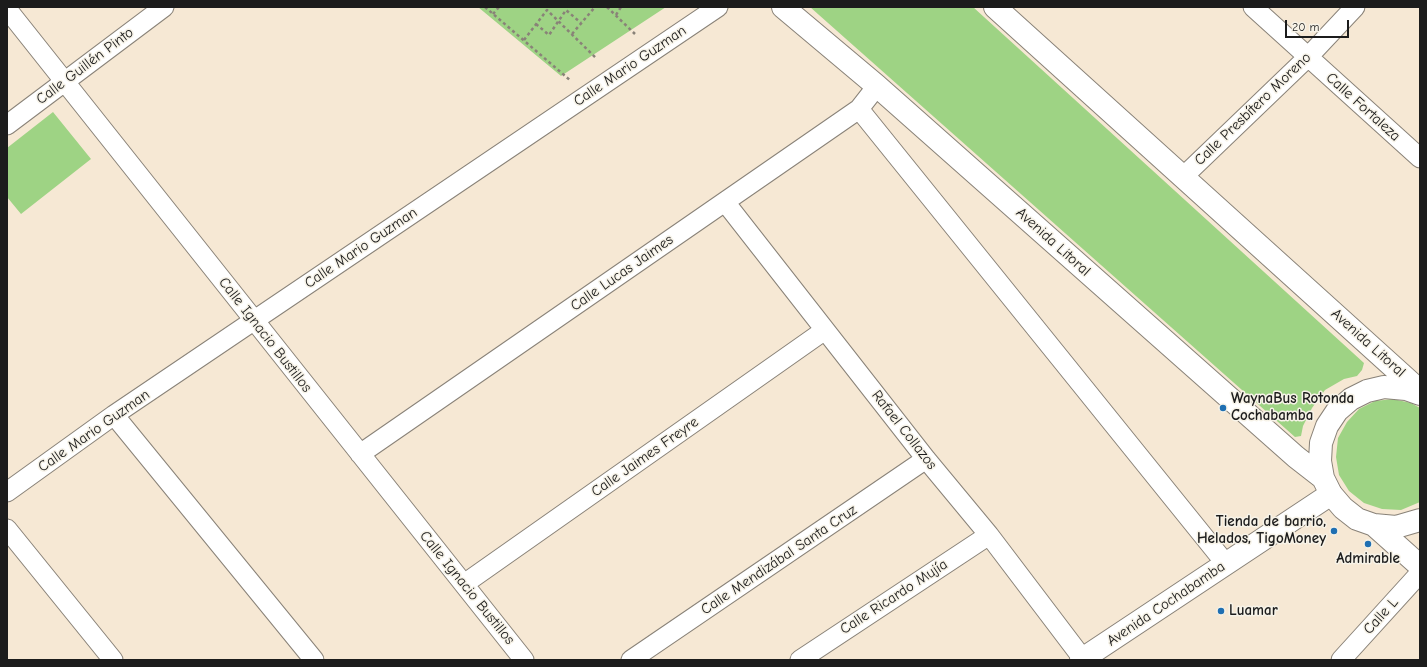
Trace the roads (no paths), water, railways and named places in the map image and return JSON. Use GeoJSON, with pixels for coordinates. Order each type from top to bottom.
{"type":"FeatureCollection","features":[{"type":"Feature","properties":{"kind":"main road","name":"Avenida Litoral"},"geometry":{"type":"LineString","coordinates":[[783,7],[877,86],[1296,457],[1327,486],[1343,508],[1357,518],[1374,525]]}},
{"type":"Feature","properties":{"kind":"main road","name":"Avenida Litoral"},"geometry":{"type":"LineString","coordinates":[[995,7],[1420,390]]}},
{"type":"Feature","properties":{"kind":"main road"},"geometry":{"type":"LineString","coordinates":[[1327,486],[1320,460],[1321,443],[1327,426],[1337,411],[1351,399],[1367,391],[1384,387],[1406,389],[1420,394]]}},
{"type":"Feature","properties":{"kind":"main road","name":"Avenida Cochabamba"},"geometry":{"type":"LineString","coordinates":[[1082,659],[1226,564],[1327,486]]}},
{"type":"Feature","properties":{"kind":"main road"},"geometry":{"type":"LineString","coordinates":[[1374,525],[1396,527],[1420,520]]}},
{"type":"Feature","properties":{"kind":"main road"},"geometry":{"type":"LineString","coordinates":[[1374,525],[1420,566]]}},
{"type":"Feature","properties":{"kind":"street","name":"Calle Guillén Pinto"},"geometry":{"type":"LineString","coordinates":[[7,125],[164,7]]}},
{"type":"Feature","properties":{"kind":"street","name":"Calle Mario Guzman"},"geometry":{"type":"LineString","coordinates":[[7,492],[114,415],[718,7]]}},
{"type":"Feature","properties":{"kind":"street","name":"Calle Fortaleza"},"geometry":{"type":"LineString","coordinates":[[1253,7],[1420,158]]}},
{"type":"Feature","properties":{"kind":"street","name":"Calle Presbítero Moreno"},"geometry":{"type":"LineString","coordinates":[[1184,176],[1308,58],[1355,7]]}},
{"type":"Feature","properties":{"kind":"street","name":"Calle Ignacio Bustillos"},"geometry":{"type":"LineString","coordinates":[[7,9],[524,660]]}},
{"type":"Feature","properties":{"kind":"street","name":"Calle Lucas Jaimes"},"geometry":{"type":"LineString","coordinates":[[360,454],[859,109],[877,86]]}},
{"type":"Feature","properties":{"kind":"street"},"geometry":{"type":"LineString","coordinates":[[859,109],[1226,564]]}},
{"type":"Feature","properties":{"kind":"street","name":"Rafael Collazos"},"geometry":{"type":"LineString","coordinates":[[725,202],[926,459],[989,535],[1082,659]]}},
{"type":"Feature","properties":{"kind":"street","name":"Calle Jaimes Freyre"},"geometry":{"type":"LineString","coordinates":[[464,584],[825,330]]}},
{"type":"Feature","properties":{"kind":"street"},"geometry":{"type":"LineString","coordinates":[[114,415],[314,660]]}},
{"type":"Feature","properties":{"kind":"street","name":"Calle Mendizábal Santa Cruz"},"geometry":{"type":"LineString","coordinates":[[631,660],[926,459]]}},
{"type":"Feature","properties":{"kind":"street"},"geometry":{"type":"LineString","coordinates":[[7,529],[113,660]]}},
{"type":"Feature","properties":{"kind":"street","name":"Calle Ricardo Mujía"},"geometry":{"type":"LineString","coordinates":[[800,660],[989,535]]}},
{"type":"Feature","properties":{"kind":"street","name":"Calle L"},"geometry":{"type":"LineString","coordinates":[[1341,660],[1420,573]]}},
{"type":"Feature","properties":{"kind":"place","name":"WaynaBus Rotonda Cochabamba"},"geometry":{"type":"Point","coordinates":[1223,408]}},
{"type":"Feature","properties":{"kind":"place","name":"Tienda de barrio, Helados, TigoMoney"},"geometry":{"type":"Point","coordinates":[1334,531]}},
{"type":"Feature","properties":{"kind":"place","name":"Admirable"},"geometry":{"type":"Point","coordinates":[1368,544]}},
{"type":"Feature","properties":{"kind":"place","name":"Luamar"},"geometry":{"type":"Point","coordinates":[1221,611]}}]}
